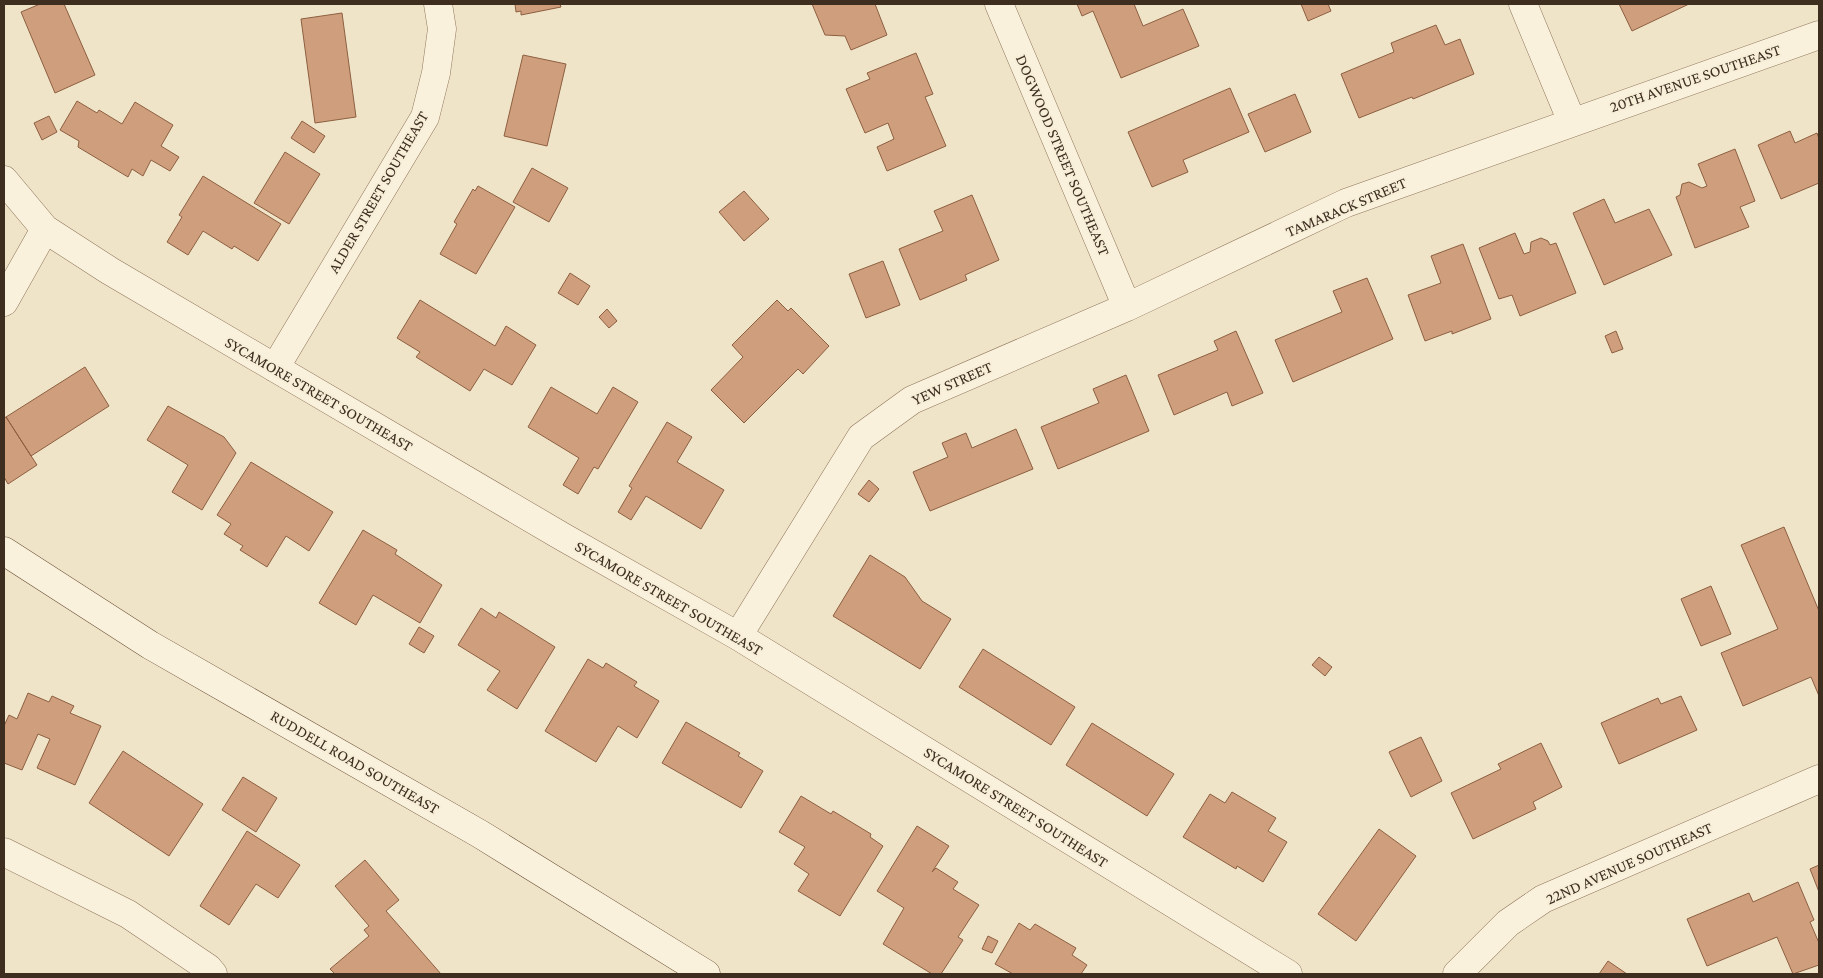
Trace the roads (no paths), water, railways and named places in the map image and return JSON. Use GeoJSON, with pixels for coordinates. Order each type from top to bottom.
{"type":"FeatureCollection","features":[{"type":"Feature","properties":{"kind":"street","name":"ALDER STREET SOUTHEAST"},"geometry":{"type":"LineString","coordinates":[[275,368],[425,117],[436,73],[442,29],[438,4]]}},
{"type":"Feature","properties":{"kind":"street","name":"DOGWOOD STREET SOUTHEAST"},"geometry":{"type":"LineString","coordinates":[[999,4],[1126,306]]}},
{"type":"Feature","properties":{"kind":"street"},"geometry":{"type":"LineString","coordinates":[[1522,4],[1572,122]]}},
{"type":"Feature","properties":{"kind":"street","name":"20TH AVENUE SOUTHEAST"},"geometry":{"type":"LineString","coordinates":[[1572,122],[1819,35]]}},
{"type":"Feature","properties":{"kind":"street","name":"TAMARACK STREET"},"geometry":{"type":"LineString","coordinates":[[1126,306],[1346,203],[1572,122]]}},
{"type":"Feature","properties":{"kind":"street","name":"SYCAMORE STREET SOUTHEAST"},"geometry":{"type":"LineString","coordinates":[[4,180],[45,229],[110,271],[738,636],[1288,974]]}},
{"type":"Feature","properties":{"kind":"street"},"geometry":{"type":"LineString","coordinates":[[4,302],[45,229]]}},
{"type":"Feature","properties":{"kind":"street","name":"YEW STREET"},"geometry":{"type":"LineString","coordinates":[[738,636],[861,437],[912,400],[1126,306]]}},
{"type":"Feature","properties":{"kind":"street","name":"RUDDELL ROAD SOUTHEAST"},"geometry":{"type":"LineString","coordinates":[[4,551],[150,645],[480,834],[706,974]]}},
{"type":"Feature","properties":{"kind":"street","name":"22ND AVENUE SOUTHEAST"},"geometry":{"type":"LineString","coordinates":[[1457,974],[1508,923],[1543,899],[1819,779]]}},
{"type":"Feature","properties":{"kind":"street"},"geometry":{"type":"LineString","coordinates":[[6,859],[128,914],[208,968],[213,974]]}}]}
